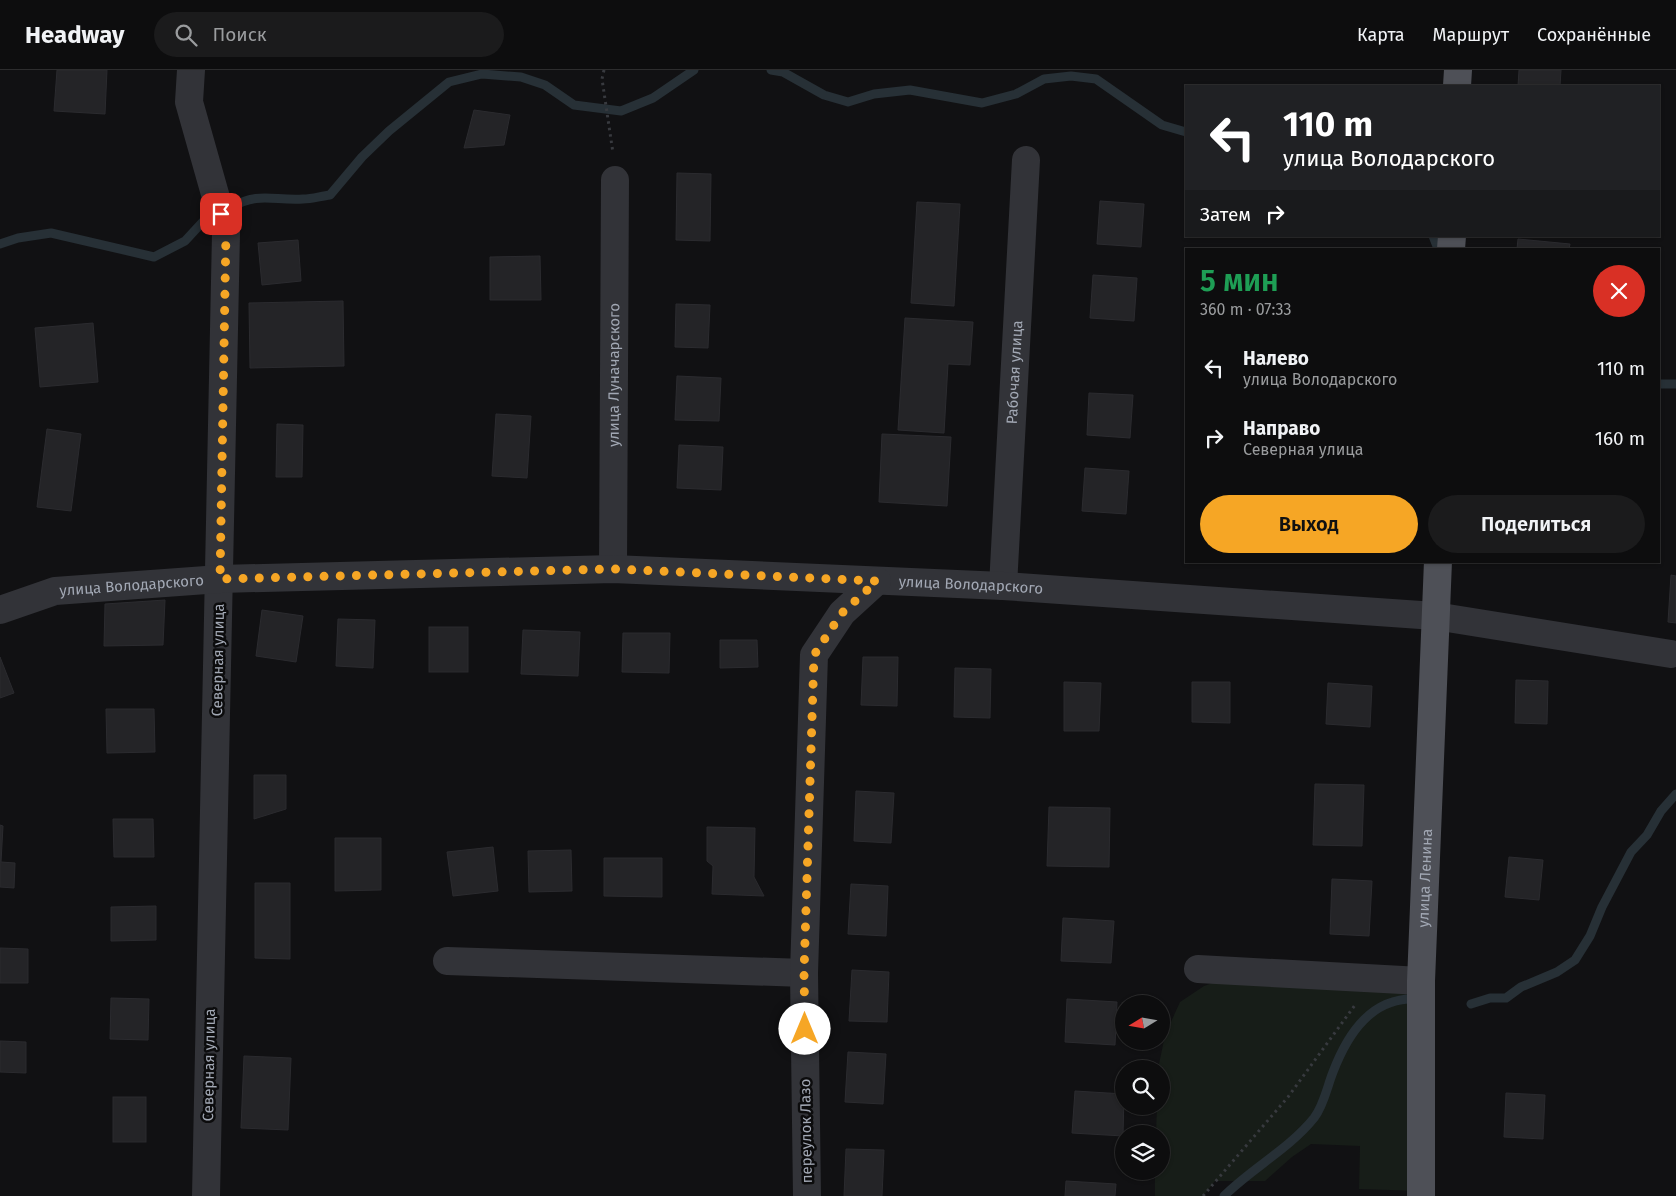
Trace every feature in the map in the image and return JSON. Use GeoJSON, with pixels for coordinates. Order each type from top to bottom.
{"type":"FeatureCollection","features":[{"type":"Feature","properties":{"kind":"main road"},"geometry":{"type":"LineString","coordinates":[[1458,70],[1458,85]]}},
{"type":"Feature","properties":{"kind":"main road","name":"улица Ленина"},"geometry":{"type":"LineString","coordinates":[[1421,1196],[1421,980],[1438,563]]}},
{"type":"Feature","properties":{"kind":"street","name":"Северная улица"},"geometry":{"type":"LineString","coordinates":[[191,70],[189,102],[226,232],[206,1196]]}},
{"type":"Feature","properties":{"kind":"street","name":"Рабочая улица"},"geometry":{"type":"LineString","coordinates":[[1003,586],[1026,160]]}},
{"type":"Feature","properties":{"kind":"street","name":"улица Луначарского"},"geometry":{"type":"LineString","coordinates":[[613,569],[615,180]]}},
{"type":"Feature","properties":{"kind":"street","name":"улица Володарского"},"geometry":{"type":"LineString","coordinates":[[0,610],[55,591],[220,579],[613,569],[1003,586],[1436,616],[1671,654]]}},
{"type":"Feature","properties":{"kind":"street","name":"переулок Лазо"},"geometry":{"type":"LineString","coordinates":[[807,1196],[804,973],[814,655],[842,613],[877,581]]}},
{"type":"Feature","properties":{"kind":"street"},"geometry":{"type":"LineString","coordinates":[[447,961],[804,973]]}},
{"type":"Feature","properties":{"kind":"street"},"geometry":{"type":"LineString","coordinates":[[1198,969],[1421,980]]}},
{"type":"Feature","properties":{"kind":"path"},"geometry":{"type":"LineString","coordinates":[[604,70],[602,80],[612,140]]}},
{"type":"Feature","properties":{"kind":"path"},"geometry":{"type":"LineString","coordinates":[[1203,1196],[1288,1097],[1358,1001]]}},
{"type":"Feature","properties":{"kind":"shaded area"},"geometry":{"type":"Polygon","coordinates":[[[1246,971],[1421,981],[1421,1191],[1359,1189],[1360,1146],[1311,1144],[1292,1157],[1265,1181],[1215,1181],[1203,1196],[1155,1196],[1155,1180],[1170,1180],[1170,1125],[1156,1125],[1157,1115],[1170,1115],[1170,1060],[1160,1060],[1162,1050],[1170,1050],[1170,1024],[1180,1002],[1204,986],[1246,971]]]}},
{"type":"Feature","properties":{"kind":"building"},"geometry":{"type":"Polygon","coordinates":[[[57,70],[107,70],[105,114],[54,111],[57,70]]]}},
{"type":"Feature","properties":{"kind":"building"},"geometry":{"type":"Polygon","coordinates":[[[1519,70],[1561,70],[1560,85],[1518,85],[1519,70]]]}},
{"type":"Feature","properties":{"kind":"building"},"geometry":{"type":"Polygon","coordinates":[[[474,110],[510,115],[504,145],[464,148],[474,110]]]}},
{"type":"Feature","properties":{"kind":"building"},"geometry":{"type":"Polygon","coordinates":[[[677,173],[711,174],[710,241],[676,240],[677,173]]]}},
{"type":"Feature","properties":{"kind":"building"},"geometry":{"type":"Polygon","coordinates":[[[1100,201],[1144,204],[1141,247],[1097,244],[1100,201]]]}},
{"type":"Feature","properties":{"kind":"building"},"geometry":{"type":"Polygon","coordinates":[[[917,202],[960,204],[954,306],[911,303],[917,202]]]}},
{"type":"Feature","properties":{"kind":"building"},"geometry":{"type":"Polygon","coordinates":[[[1518,239],[1570,244],[1569,248],[1517,248],[1518,239]]]}},
{"type":"Feature","properties":{"kind":"building"},"geometry":{"type":"Polygon","coordinates":[[[298,240],[301,281],[262,285],[258,243],[298,240]]]}},
{"type":"Feature","properties":{"kind":"building"},"geometry":{"type":"Polygon","coordinates":[[[540,256],[541,300],[490,300],[490,257],[540,256]]]}},
{"type":"Feature","properties":{"kind":"building"},"geometry":{"type":"Polygon","coordinates":[[[1093,275],[1137,278],[1134,321],[1090,318],[1093,275]]]}},
{"type":"Feature","properties":{"kind":"building"},"geometry":{"type":"Polygon","coordinates":[[[343,301],[344,366],[250,368],[249,303],[343,301]]]}},
{"type":"Feature","properties":{"kind":"building"},"geometry":{"type":"Polygon","coordinates":[[[676,304],[710,305],[708,348],[675,347],[676,304]]]}},
{"type":"Feature","properties":{"kind":"building"},"geometry":{"type":"Polygon","coordinates":[[[905,318],[973,322],[970,365],[948,364],[944,433],[898,430],[905,318]]]}},
{"type":"Feature","properties":{"kind":"building"},"geometry":{"type":"Polygon","coordinates":[[[93,323],[98,382],[40,387],[35,328],[93,323]]]}},
{"type":"Feature","properties":{"kind":"building"},"geometry":{"type":"Polygon","coordinates":[[[677,376],[721,378],[719,421],[675,420],[677,376]]]}},
{"type":"Feature","properties":{"kind":"building"},"geometry":{"type":"Polygon","coordinates":[[[1089,393],[1133,395],[1130,438],[1087,435],[1089,393]]]}},
{"type":"Feature","properties":{"kind":"building"},"geometry":{"type":"Polygon","coordinates":[[[496,414],[531,416],[527,478],[492,476],[496,414]]]}},
{"type":"Feature","properties":{"kind":"building"},"geometry":{"type":"Polygon","coordinates":[[[277,424],[303,425],[302,477],[276,477],[277,424]]]}},
{"type":"Feature","properties":{"kind":"building"},"geometry":{"type":"Polygon","coordinates":[[[47,429],[81,434],[71,511],[37,507],[47,429]]]}},
{"type":"Feature","properties":{"kind":"building"},"geometry":{"type":"Polygon","coordinates":[[[882,434],[951,437],[947,506],[879,502],[882,434]]]}},
{"type":"Feature","properties":{"kind":"building"},"geometry":{"type":"Polygon","coordinates":[[[679,445],[723,447],[721,490],[677,488],[679,445]]]}},
{"type":"Feature","properties":{"kind":"building"},"geometry":{"type":"Polygon","coordinates":[[[1085,468],[1129,471],[1126,514],[1082,511],[1085,468]]]}},
{"type":"Feature","properties":{"kind":"building"},"geometry":{"type":"Polygon","coordinates":[[[1671,575],[1676,576],[1676,623],[1668,622],[1671,575]]]}},
{"type":"Feature","properties":{"kind":"building"},"geometry":{"type":"Polygon","coordinates":[[[165,600],[163,645],[104,646],[105,604],[165,600]]]}},
{"type":"Feature","properties":{"kind":"building"},"geometry":{"type":"Polygon","coordinates":[[[262,610],[303,616],[296,662],[256,656],[262,610]]]}},
{"type":"Feature","properties":{"kind":"building"},"geometry":{"type":"Polygon","coordinates":[[[338,619],[375,620],[373,668],[336,666],[338,619]]]}},
{"type":"Feature","properties":{"kind":"building"},"geometry":{"type":"Polygon","coordinates":[[[429,627],[468,627],[468,672],[429,672],[429,627]]]}},
{"type":"Feature","properties":{"kind":"building"},"geometry":{"type":"Polygon","coordinates":[[[523,630],[580,632],[578,676],[521,674],[523,630]]]}},
{"type":"Feature","properties":{"kind":"building"},"geometry":{"type":"Polygon","coordinates":[[[623,633],[670,633],[669,673],[622,672],[623,633]]]}},
{"type":"Feature","properties":{"kind":"building"},"geometry":{"type":"Polygon","coordinates":[[[720,640],[757,640],[758,667],[720,668],[720,640]]]}},
{"type":"Feature","properties":{"kind":"building"},"geometry":{"type":"Polygon","coordinates":[[[0,657],[14,693],[0,698],[0,657]]]}},
{"type":"Feature","properties":{"kind":"building"},"geometry":{"type":"Polygon","coordinates":[[[863,657],[898,657],[897,706],[861,705],[863,657]]]}},
{"type":"Feature","properties":{"kind":"building"},"geometry":{"type":"Polygon","coordinates":[[[955,668],[991,669],[990,718],[954,717],[955,668]]]}},
{"type":"Feature","properties":{"kind":"building"},"geometry":{"type":"Polygon","coordinates":[[[1516,680],[1548,681],[1547,724],[1515,723],[1516,680]]]}},
{"type":"Feature","properties":{"kind":"building"},"geometry":{"type":"Polygon","coordinates":[[[1064,682],[1101,683],[1099,731],[1064,731],[1064,682]]]}},
{"type":"Feature","properties":{"kind":"building"},"geometry":{"type":"Polygon","coordinates":[[[1192,682],[1230,682],[1230,723],[1192,722],[1192,682]]]}},
{"type":"Feature","properties":{"kind":"building"},"geometry":{"type":"Polygon","coordinates":[[[1328,683],[1372,686],[1370,727],[1326,724],[1328,683]]]}},
{"type":"Feature","properties":{"kind":"building"},"geometry":{"type":"Polygon","coordinates":[[[106,709],[154,709],[155,752],[107,753],[106,709]]]}},
{"type":"Feature","properties":{"kind":"building"},"geometry":{"type":"Polygon","coordinates":[[[254,775],[286,775],[286,809],[254,819],[254,775]]]}},
{"type":"Feature","properties":{"kind":"building"},"geometry":{"type":"Polygon","coordinates":[[[1315,784],[1364,785],[1362,846],[1313,845],[1315,784]]]}},
{"type":"Feature","properties":{"kind":"building"},"geometry":{"type":"Polygon","coordinates":[[[856,791],[894,793],[891,843],[854,841],[856,791]]]}},
{"type":"Feature","properties":{"kind":"building"},"geometry":{"type":"Polygon","coordinates":[[[1049,807],[1110,808],[1109,867],[1047,866],[1049,807]]]}},
{"type":"Feature","properties":{"kind":"building"},"geometry":{"type":"Polygon","coordinates":[[[113,819],[153,819],[154,857],[114,857],[113,819]]]}},
{"type":"Feature","properties":{"kind":"building"},"geometry":{"type":"Polygon","coordinates":[[[0,825],[3,826],[1,862],[15,863],[14,888],[0,887],[0,825]]]}},
{"type":"Feature","properties":{"kind":"building"},"geometry":{"type":"Polygon","coordinates":[[[707,827],[755,828],[754,877],[764,896],[712,894],[713,866],[707,861],[707,827]]]}},
{"type":"Feature","properties":{"kind":"building"},"geometry":{"type":"Polygon","coordinates":[[[335,838],[381,838],[381,890],[335,891],[335,838]]]}},
{"type":"Feature","properties":{"kind":"building"},"geometry":{"type":"Polygon","coordinates":[[[493,847],[498,891],[453,896],[447,852],[493,847]]]}},
{"type":"Feature","properties":{"kind":"building"},"geometry":{"type":"Polygon","coordinates":[[[571,850],[572,891],[529,892],[528,851],[571,850]]]}},
{"type":"Feature","properties":{"kind":"building"},"geometry":{"type":"Polygon","coordinates":[[[1509,857],[1543,860],[1539,900],[1505,897],[1509,857]]]}},
{"type":"Feature","properties":{"kind":"building"},"geometry":{"type":"Polygon","coordinates":[[[604,858],[662,858],[662,897],[604,896],[604,858]]]}},
{"type":"Feature","properties":{"kind":"building"},"geometry":{"type":"Polygon","coordinates":[[[1332,879],[1372,881],[1369,936],[1330,934],[1332,879]]]}},
{"type":"Feature","properties":{"kind":"building"},"geometry":{"type":"Polygon","coordinates":[[[255,883],[290,883],[290,959],[255,958],[255,883]]]}},
{"type":"Feature","properties":{"kind":"building"},"geometry":{"type":"Polygon","coordinates":[[[851,884],[888,886],[886,936],[848,934],[851,884]]]}},
{"type":"Feature","properties":{"kind":"building"},"geometry":{"type":"Polygon","coordinates":[[[156,906],[156,940],[111,941],[111,907],[156,906]]]}},
{"type":"Feature","properties":{"kind":"building"},"geometry":{"type":"Polygon","coordinates":[[[1063,918],[1114,921],[1111,963],[1061,961],[1063,918]]]}},
{"type":"Feature","properties":{"kind":"building"},"geometry":{"type":"Polygon","coordinates":[[[0,948],[28,949],[28,983],[0,983],[0,948]]]}},
{"type":"Feature","properties":{"kind":"building"},"geometry":{"type":"Polygon","coordinates":[[[852,970],[889,972],[887,1022],[849,1021],[852,970]]]}},
{"type":"Feature","properties":{"kind":"building"},"geometry":{"type":"Polygon","coordinates":[[[111,998],[149,999],[148,1040],[110,1039],[111,998]]]}},
{"type":"Feature","properties":{"kind":"building"},"geometry":{"type":"Polygon","coordinates":[[[1067,999],[1115,1002],[1115,1045],[1065,1042],[1067,999]]]}},
{"type":"Feature","properties":{"kind":"building"},"geometry":{"type":"Polygon","coordinates":[[[0,1041],[26,1042],[26,1073],[0,1072],[0,1041]]]}},
{"type":"Feature","properties":{"kind":"building"},"geometry":{"type":"Polygon","coordinates":[[[848,1052],[886,1054],[883,1104],[845,1102],[848,1052]]]}},
{"type":"Feature","properties":{"kind":"building"},"geometry":{"type":"Polygon","coordinates":[[[244,1056],[291,1058],[288,1130],[241,1128],[244,1056]]]}},
{"type":"Feature","properties":{"kind":"building"},"geometry":{"type":"Polygon","coordinates":[[[1075,1091],[1115,1093],[1115,1115],[1124,1115],[1123,1125],[1115,1125],[1115,1136],[1072,1133],[1075,1091]]]}},
{"type":"Feature","properties":{"kind":"building"},"geometry":{"type":"Polygon","coordinates":[[[1506,1093],[1545,1095],[1543,1139],[1504,1137],[1506,1093]]]}},
{"type":"Feature","properties":{"kind":"building"},"geometry":{"type":"Polygon","coordinates":[[[113,1097],[146,1097],[146,1142],[113,1142],[113,1097]]]}},
{"type":"Feature","properties":{"kind":"building"},"geometry":{"type":"Polygon","coordinates":[[[846,1149],[884,1150],[882,1196],[844,1196],[846,1149]]]}},
{"type":"Feature","properties":{"kind":"building"},"geometry":{"type":"Polygon","coordinates":[[[1066,1181],[1116,1184],[1115,1196],[1065,1196],[1066,1181]]]}},
{"type":"Feature","properties":{"kind":"waterway"},"geometry":{"type":"LineString","coordinates":[[230,208],[258,198],[306,199],[330,195],[362,157],[389,131],[449,82],[482,74],[521,77],[545,85],[574,105],[621,111],[653,98],[694,70]]}},
{"type":"Feature","properties":{"kind":"waterway"},"geometry":{"type":"LineString","coordinates":[[771,70],[783,72],[824,95],[848,102],[874,94],[910,90],[982,103],[1016,94],[1044,79],[1071,76],[1096,79],[1162,125],[1185,132]]}},
{"type":"Feature","properties":{"kind":"waterway"},"geometry":{"type":"LineString","coordinates":[[0,244],[18,238],[51,233],[154,257],[185,241],[210,214]]}},
{"type":"Feature","properties":{"kind":"waterway"},"geometry":{"type":"LineString","coordinates":[[1433,237],[1438,248]]}},
{"type":"Feature","properties":{"kind":"waterway"},"geometry":{"type":"LineString","coordinates":[[1660,384],[1676,384]]}},
{"type":"Feature","properties":{"kind":"waterway"},"geometry":{"type":"LineString","coordinates":[[1471,1004],[1490,998],[1506,998],[1521,987],[1557,972],[1575,960],[1590,936],[1602,907],[1631,852],[1647,835],[1661,811],[1676,794]]}},
{"type":"Feature","properties":{"kind":"waterway"},"geometry":{"type":"LineString","coordinates":[[1224,1196],[1246,1176],[1282,1149],[1314,1118],[1323,1102],[1346,1044],[1364,1020],[1375,1010],[1388,1004],[1402,1000],[1419,999]]}},
{"type":"Feature","properties":{"kind":"route"},"geometry":{"type":"LineString","coordinates":[[221,214],[226,232],[220,579],[613,569],[877,581],[842,613],[814,655],[804,973],[805,1029]]}}]}
